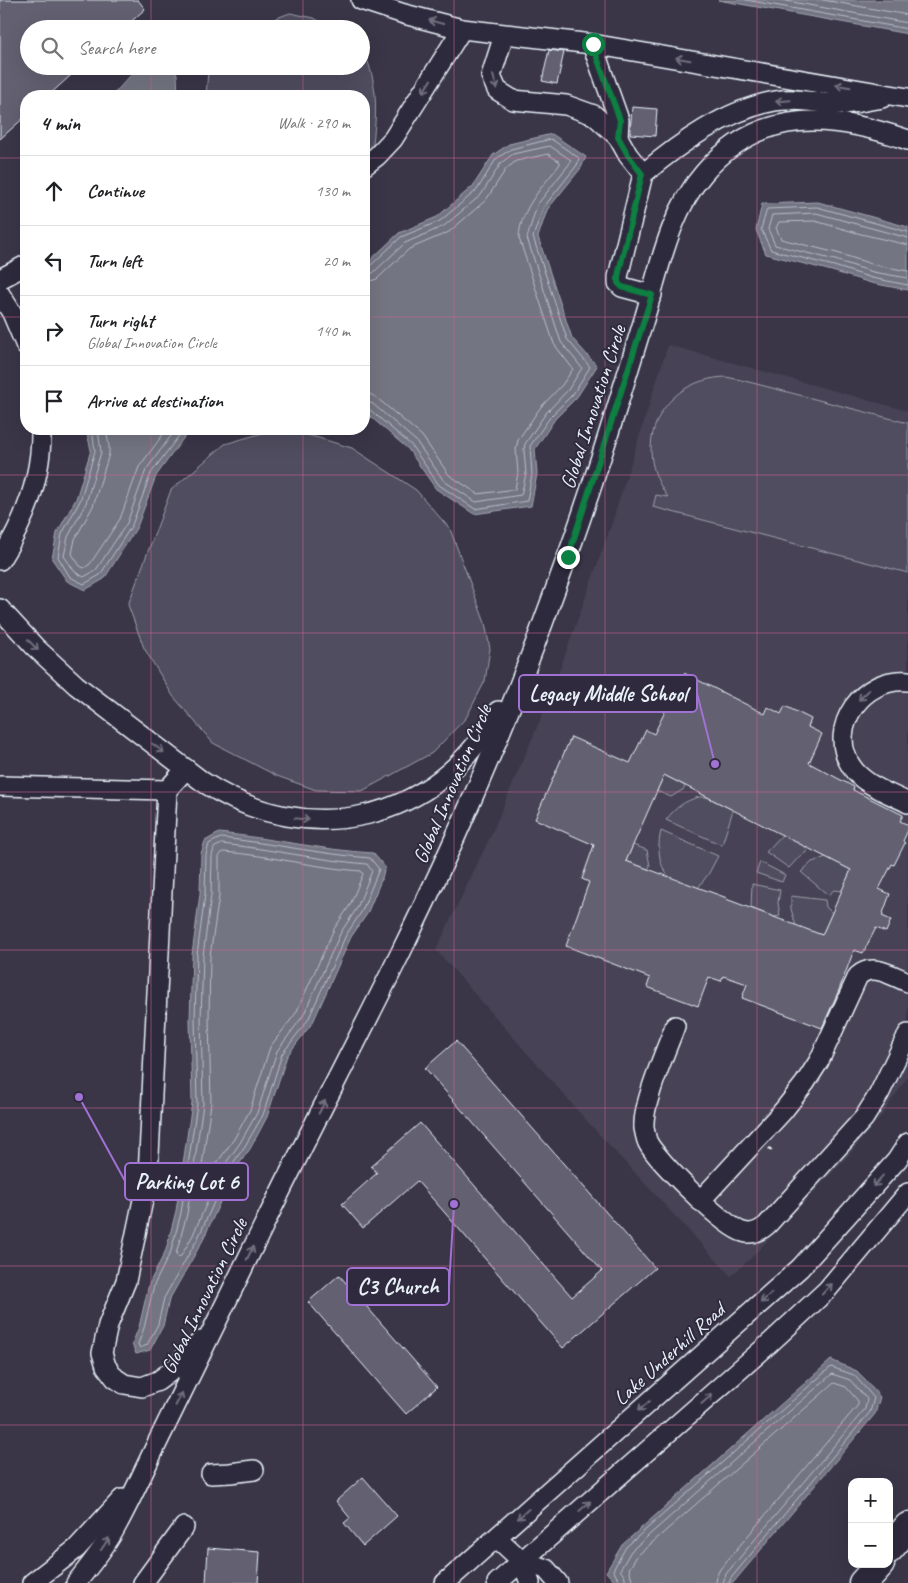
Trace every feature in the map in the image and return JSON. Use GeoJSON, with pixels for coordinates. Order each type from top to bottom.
{"type":"FeatureCollection","features":[{"type":"Feature","properties":{"kind":"highway"},"geometry":{"type":"LineString","coordinates":[[893,1544],[908,1527]]}},
{"type":"Feature","properties":{"kind":"highway"},"geometry":{"type":"LineString","coordinates":[[893,1550],[908,1533]]}},
{"type":"Feature","properties":{"kind":"highway"},"geometry":{"type":"LineString","coordinates":[[862,1583],[875,1568]]}},
{"type":"Feature","properties":{"kind":"street"},"geometry":{"type":"LineString","coordinates":[[361,0],[404,14],[462,29],[592,44],[904,97]]}},
{"type":"Feature","properties":{"kind":"street"},"geometry":{"type":"LineString","coordinates":[[370,161],[393,139],[462,29]]}},
{"type":"Feature","properties":{"kind":"street"},"geometry":{"type":"LineString","coordinates":[[504,35],[492,76],[497,90],[513,100],[566,105],[594,115],[618,137],[642,174]]}},
{"type":"Feature","properties":{"kind":"street"},"geometry":{"type":"LineString","coordinates":[[592,44],[620,120],[618,137]]}},
{"type":"Feature","properties":{"kind":"street"},"geometry":{"type":"LineString","coordinates":[[652,295],[622,287],[618,283],[618,276],[642,174],[664,156],[735,113],[776,101],[800,100],[841,104],[904,97]]}},
{"type":"Feature","properties":{"kind":"street","name":"Global Innovation Circle"},"geometry":{"type":"LineString","coordinates":[[76,1583],[114,1530],[278,1195],[434,883],[491,754],[534,646],[583,512],[667,242],[690,192],[712,164],[745,139],[776,126],[808,120],[823,120],[859,125],[908,140]]}},
{"type":"Feature","properties":{"kind":"street"},"geometry":{"type":"LineString","coordinates":[[0,279],[20,268]]}},
{"type":"Feature","properties":{"kind":"street"},"geometry":{"type":"LineString","coordinates":[[0,294],[12,312],[20,331]]}},
{"type":"Feature","properties":{"kind":"street"},"geometry":{"type":"LineString","coordinates":[[0,560],[26,511],[40,455],[41,435]]}},
{"type":"Feature","properties":{"kind":"street"},"geometry":{"type":"LineString","coordinates":[[0,610],[69,679],[118,719],[212,788],[234,800],[259,810],[310,820],[336,819],[392,807],[422,792],[454,769],[491,724],[534,646]]}},
{"type":"Feature","properties":{"kind":"street"},"geometry":{"type":"LineString","coordinates":[[908,681],[896,680],[881,683],[864,694],[849,716],[843,741],[847,759],[859,776],[870,784],[908,803]]}},
{"type":"Feature","properties":{"kind":"street"},"geometry":{"type":"LineString","coordinates":[[186,769],[167,790],[148,1176],[126,1281],[108,1325],[104,1341],[102,1353],[106,1366],[115,1378],[124,1384],[137,1387],[153,1384],[185,1359],[218,1320]]}},
{"type":"Feature","properties":{"kind":"street"},"geometry":{"type":"LineString","coordinates":[[0,786],[167,790]]}},
{"type":"Feature","properties":{"kind":"street"},"geometry":{"type":"LineString","coordinates":[[700,1201],[783,1111],[805,1084],[819,1061],[858,976],[868,970],[876,970],[908,982]]}},
{"type":"Feature","properties":{"kind":"street"},"geometry":{"type":"LineString","coordinates":[[675,1026],[646,1110],[645,1131],[647,1142],[700,1201],[732,1227],[743,1233],[756,1232],[767,1225],[864,1118],[879,1094],[908,1034]]}},
{"type":"Feature","properties":{"kind":"street","name":"Lake Underhill Road"},"geometry":{"type":"LineString","coordinates":[[445,1583],[800,1268],[897,1160],[908,1143]]}},
{"type":"Feature","properties":{"kind":"street"},"geometry":{"type":"LineString","coordinates":[[497,1583],[770,1343],[827,1290],[908,1194]]}},
{"type":"Feature","properties":{"kind":"street"},"geometry":{"type":"LineString","coordinates":[[211,1474],[254,1470]]}},
{"type":"Feature","properties":{"kind":"street"},"geometry":{"type":"LineString","coordinates":[[32,1583],[76,1549],[110,1513],[141,1475]]}},
{"type":"Feature","properties":{"kind":"street"},"geometry":{"type":"LineString","coordinates":[[143,1583],[184,1527]]}},
{"type":"Feature","properties":{"kind":"street"},"geometry":{"type":"LineString","coordinates":[[496,1538],[522,1561],[546,1570],[558,1583]]}},
{"type":"Feature","properties":{"kind":"street"},"geometry":{"type":"LineString","coordinates":[[522,1561],[530,1583]]}},
{"type":"Feature","properties":{"kind":"shaded area"},"geometry":{"type":"Polygon","coordinates":[[[290,13],[317,20],[271,20],[290,13]]]}},
{"type":"Feature","properties":{"kind":"shaded area"},"geometry":{"type":"Polygon","coordinates":[[[370,68],[374,84],[375,103],[375,123],[371,150],[370,90],[206,90],[208,75],[370,75],[370,68]]]}},
{"type":"Feature","properties":{"kind":"shaded area"},"geometry":{"type":"Polygon","coordinates":[[[668,345],[908,411],[908,1076],[882,1115],[848,1156],[751,1258],[731,1276],[595,1130],[436,950],[491,835],[551,694],[612,523],[668,345]]]}},
{"type":"Feature","properties":{"kind":"shaded area"},"geometry":{"type":"Polygon","coordinates":[[[726,377],[908,423],[908,573],[653,507],[656,495],[668,497],[657,477],[651,457],[652,437],[658,419],[669,402],[684,389],[703,381],[726,377]]]}},
{"type":"Feature","properties":{"kind":"shaded area"},"geometry":{"type":"Polygon","coordinates":[[[256,435],[308,435],[352,448],[416,490],[450,529],[485,623],[490,649],[485,681],[466,718],[432,753],[362,791],[316,790],[277,776],[213,743],[173,696],[144,648],[128,605],[171,490],[225,444],[256,435]]]}},
{"type":"Feature","properties":{"kind":"shaded area"},"geometry":{"type":"Polygon","coordinates":[[[664,775],[685,786],[684,789],[671,797],[657,791],[664,775]]]}},
{"type":"Feature","properties":{"kind":"shaded area"},"geometry":{"type":"Polygon","coordinates":[[[699,797],[707,797],[733,810],[722,845],[666,820],[680,806],[699,797]]]}},
{"type":"Feature","properties":{"kind":"shaded area"},"geometry":{"type":"Polygon","coordinates":[[[661,831],[718,856],[698,888],[678,882],[667,875],[661,863],[659,850],[661,831]]]}},
{"type":"Feature","properties":{"kind":"shaded area"},"geometry":{"type":"Polygon","coordinates":[[[782,835],[806,847],[808,851],[799,857],[789,868],[766,852],[782,835]]]}},
{"type":"Feature","properties":{"kind":"shaded area"},"geometry":{"type":"Polygon","coordinates":[[[633,845],[647,850],[650,866],[648,869],[626,861],[633,845]]]}},
{"type":"Feature","properties":{"kind":"shaded area"},"geometry":{"type":"Polygon","coordinates":[[[826,857],[851,870],[842,891],[834,890],[828,895],[801,872],[812,862],[826,857]]]}},
{"type":"Feature","properties":{"kind":"shaded area"},"geometry":{"type":"Polygon","coordinates":[[[760,862],[785,875],[782,882],[756,873],[760,862]]]}},
{"type":"Feature","properties":{"kind":"shaded area"},"geometry":{"type":"Polygon","coordinates":[[[752,884],[780,890],[778,903],[780,916],[774,917],[751,908],[752,884]]]}},
{"type":"Feature","properties":{"kind":"shaded area"},"geometry":{"type":"Polygon","coordinates":[[[791,896],[825,900],[826,907],[832,913],[822,935],[796,926],[791,909],[791,896]]]}},
{"type":"Feature","properties":{"kind":"water"},"geometry":{"type":"Polygon","coordinates":[[[718,0],[908,0],[908,34],[718,0]]]}},
{"type":"Feature","properties":{"kind":"water"},"geometry":{"type":"Polygon","coordinates":[[[131,75],[177,75],[178,90],[117,90],[131,75]]]}},
{"type":"Feature","properties":{"kind":"water"},"geometry":{"type":"Polygon","coordinates":[[[552,134],[586,157],[581,168],[547,210],[538,237],[572,338],[597,366],[577,397],[555,419],[535,449],[537,474],[531,506],[474,514],[436,489],[408,449],[370,416],[370,260],[399,233],[437,217],[473,186],[493,155],[509,144],[552,134]]]}},
{"type":"Feature","properties":{"kind":"water"},"geometry":{"type":"Polygon","coordinates":[[[818,202],[908,227],[908,290],[871,283],[766,254],[756,230],[762,204],[818,202]]]}},
{"type":"Feature","properties":{"kind":"water"},"geometry":{"type":"Polygon","coordinates":[[[87,435],[186,435],[156,476],[137,527],[104,579],[85,590],[67,581],[52,559],[57,533],[76,499],[91,450],[87,435]]]}},
{"type":"Feature","properties":{"kind":"water"},"geometry":{"type":"Polygon","coordinates":[[[219,833],[373,853],[385,867],[367,914],[351,937],[313,1022],[287,1056],[267,1117],[250,1149],[226,1182],[220,1202],[203,1240],[169,1300],[163,1326],[150,1350],[136,1354],[132,1344],[139,1327],[149,1284],[166,1250],[176,1211],[192,1103],[190,1020],[192,955],[200,894],[201,854],[205,841],[219,833]]]}},
{"type":"Feature","properties":{"kind":"water"},"geometry":{"type":"Polygon","coordinates":[[[831,1360],[857,1371],[880,1397],[875,1414],[733,1583],[616,1583],[606,1572],[622,1545],[831,1360]]]}},
{"type":"Feature","properties":{"kind":"building"},"geometry":{"type":"Polygon","coordinates":[[[0,0],[138,0],[145,9],[133,20],[20,20],[20,75],[71,75],[55,90],[20,90],[20,121],[0,139],[0,0]]]}},
{"type":"Feature","properties":{"kind":"building"},"geometry":{"type":"Polygon","coordinates":[[[549,50],[564,52],[557,84],[542,81],[549,50]]]}},
{"type":"Feature","properties":{"kind":"building"},"geometry":{"type":"Polygon","coordinates":[[[632,107],[657,109],[655,136],[630,134],[632,107]]]}},
{"type":"Feature","properties":{"kind":"building"},"geometry":{"type":"Polygon","coordinates":[[[684,673],[765,714],[768,707],[781,714],[785,706],[811,719],[808,727],[822,734],[809,763],[854,787],[853,790],[903,815],[900,821],[908,825],[903,841],[905,843],[879,889],[890,894],[882,916],[891,920],[886,932],[876,928],[863,953],[854,950],[822,1028],[742,998],[747,984],[723,976],[721,981],[709,977],[698,1006],[647,987],[650,978],[566,946],[589,882],[582,879],[594,845],[535,819],[571,737],[630,763],[646,730],[654,734],[684,673]],[[664,775],[626,861],[822,935],[851,870],[664,775]]]}},
{"type":"Feature","properties":{"kind":"building"},"geometry":{"type":"Polygon","coordinates":[[[456,1041],[655,1268],[563,1348],[417,1181],[363,1228],[342,1204],[377,1173],[371,1166],[420,1123],[572,1297],[602,1271],[425,1068],[456,1041]]]}},
{"type":"Feature","properties":{"kind":"building"},"geometry":{"type":"Polygon","coordinates":[[[339,1275],[437,1387],[406,1414],[308,1302],[339,1275]]]}},
{"type":"Feature","properties":{"kind":"building"},"geometry":{"type":"Polygon","coordinates":[[[363,1477],[397,1516],[363,1546],[344,1523],[350,1518],[336,1501],[363,1477]]]}},
{"type":"Feature","properties":{"kind":"building"},"geometry":{"type":"Polygon","coordinates":[[[208,1548],[260,1552],[258,1583],[206,1583],[208,1548]]]}},
{"type":"Feature","properties":{"kind":"place","name":"Legacy Middle School"},"geometry":{"type":"Point","coordinates":[715,764]}},
{"type":"Feature","properties":{"kind":"place","name":"Parking Lot 6"},"geometry":{"type":"Point","coordinates":[79,1097]}},
{"type":"Feature","properties":{"kind":"place","name":"C3 Church"},"geometry":{"type":"Point","coordinates":[454,1204]}},
{"type":"Feature","properties":{"kind":"route"},"geometry":{"type":"LineString","coordinates":[[568,557],[652,295],[622,287],[618,283],[618,276],[642,174],[618,137],[620,120],[593,44]]}}]}
